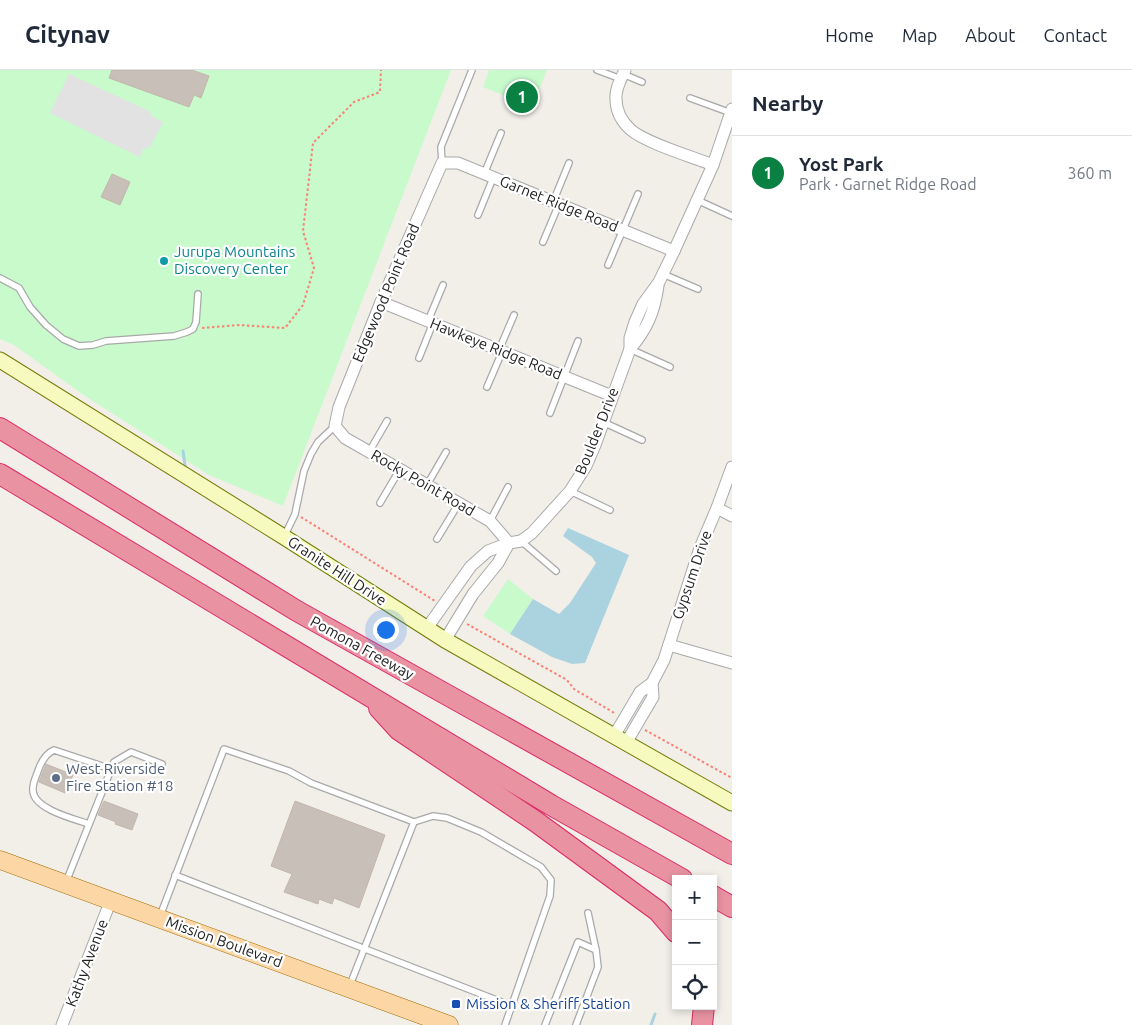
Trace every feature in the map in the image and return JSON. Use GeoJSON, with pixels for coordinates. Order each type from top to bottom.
{"type":"FeatureCollection","features":[{"type":"Feature","properties":{"kind":"highway","name":"Pomona Freeway"},"geometry":{"type":"LineString","coordinates":[[0,428],[297,611],[732,854]]}},
{"type":"Feature","properties":{"kind":"highway"},"geometry":{"type":"LineString","coordinates":[[0,474],[551,805],[675,875]]}},
{"type":"Feature","properties":{"kind":"highway"},"geometry":{"type":"LineString","coordinates":[[364,692],[399,730],[573,849],[658,911],[672,927]]}},
{"type":"Feature","properties":{"kind":"highway"},"geometry":{"type":"LineString","coordinates":[[717,898],[732,906]]}},
{"type":"Feature","properties":{"kind":"highway"},"geometry":{"type":"LineString","coordinates":[[702,1025],[704,1010]]}},
{"type":"Feature","properties":{"kind":"main road","name":"Mission Boulevard"},"geometry":{"type":"LineString","coordinates":[[0,860],[442,1024]]}},
{"type":"Feature","properties":{"kind":"street"},"geometry":{"type":"LineString","coordinates":[[623,74],[617,90],[617,110],[632,131],[647,139],[713,165]]}},
{"type":"Feature","properties":{"kind":"street","name":"Boulder Drive"},"geometry":{"type":"LineString","coordinates":[[427,628],[471,566],[488,551],[515,542],[532,533],[570,491],[586,466],[630,350],[651,319],[661,278],[729,129],[731,111]]}},
{"type":"Feature","properties":{"kind":"street","name":"Garnet Ridge Road"},"geometry":{"type":"LineString","coordinates":[[442,163],[458,163],[674,251]]}},
{"type":"Feature","properties":{"kind":"street","name":"Edgewood Point Road"},"geometry":{"type":"LineString","coordinates":[[335,426],[339,407],[381,302],[442,163]]}},
{"type":"Feature","properties":{"kind":"street","name":"Hawkeye Ridge Road"},"geometry":{"type":"LineString","coordinates":[[381,302],[612,396]]}},
{"type":"Feature","properties":{"kind":"street","name":"Granite Hill Drive"},"geometry":{"type":"LineString","coordinates":[[0,360],[445,640],[732,803]]}},
{"type":"Feature","properties":{"kind":"street","name":"Rocky Point Road"},"geometry":{"type":"LineString","coordinates":[[335,426],[345,438],[490,521],[515,542]]}},
{"type":"Feature","properties":{"kind":"street","name":"Gypsum Drive"},"geometry":{"type":"LineString","coordinates":[[620,739],[654,697],[652,683],[664,660],[700,548],[732,467]]}},
{"type":"Feature","properties":{"kind":"street"},"geometry":{"type":"LineString","coordinates":[[717,508],[732,516]]}},
{"type":"Feature","properties":{"kind":"street","name":"Boulder Drive"},"geometry":{"type":"LineString","coordinates":[[445,640],[473,594],[515,542]]}},
{"type":"Feature","properties":{"kind":"street"},"geometry":{"type":"LineString","coordinates":[[476,562],[488,574]]}},
{"type":"Feature","properties":{"kind":"street"},"geometry":{"type":"LineString","coordinates":[[669,645],[732,663]]}},
{"type":"Feature","properties":{"kind":"street","name":"Kathy Avenue"},"geometry":{"type":"LineString","coordinates":[[62,1025],[111,900]]}},
{"type":"Feature","properties":{"kind":"lane"},"geometry":{"type":"LineString","coordinates":[[442,163],[441,147],[472,70]]}},
{"type":"Feature","properties":{"kind":"lane"},"geometry":{"type":"LineString","coordinates":[[596,70],[623,74],[642,82]]}},
{"type":"Feature","properties":{"kind":"lane"},"geometry":{"type":"LineString","coordinates":[[690,98],[731,111]]}},
{"type":"Feature","properties":{"kind":"lane"},"geometry":{"type":"LineString","coordinates":[[478,215],[501,133]]}},
{"type":"Feature","properties":{"kind":"lane"},"geometry":{"type":"LineString","coordinates":[[542,242],[569,163]]}},
{"type":"Feature","properties":{"kind":"lane"},"geometry":{"type":"LineString","coordinates":[[608,265],[638,194]]}},
{"type":"Feature","properties":{"kind":"lane"},"geometry":{"type":"LineString","coordinates":[[697,200],[732,216]]}},
{"type":"Feature","properties":{"kind":"lane"},"geometry":{"type":"LineString","coordinates":[[0,278],[19,288],[30,307],[46,325],[63,339],[79,346],[93,345],[106,341],[174,336],[192,328],[196,322],[198,294]]}},
{"type":"Feature","properties":{"kind":"lane"},"geometry":{"type":"LineString","coordinates":[[661,278],[698,289]]}},
{"type":"Feature","properties":{"kind":"lane"},"geometry":{"type":"LineString","coordinates":[[419,358],[443,285]]}},
{"type":"Feature","properties":{"kind":"lane"},"geometry":{"type":"LineString","coordinates":[[488,387],[514,315]]}},
{"type":"Feature","properties":{"kind":"lane"},"geometry":{"type":"LineString","coordinates":[[550,413],[578,341]]}},
{"type":"Feature","properties":{"kind":"lane"},"geometry":{"type":"LineString","coordinates":[[630,350],[670,367]]}},
{"type":"Feature","properties":{"kind":"lane"},"geometry":{"type":"LineString","coordinates":[[369,452],[387,421]]}},
{"type":"Feature","properties":{"kind":"lane"},"geometry":{"type":"LineString","coordinates":[[603,422],[642,440]]}},
{"type":"Feature","properties":{"kind":"lane"},"geometry":{"type":"LineString","coordinates":[[284,537],[295,514],[304,471],[311,454],[318,442],[335,426]]}},
{"type":"Feature","properties":{"kind":"lane"},"geometry":{"type":"LineString","coordinates":[[427,485],[446,452]]}},
{"type":"Feature","properties":{"kind":"lane"},"geometry":{"type":"LineString","coordinates":[[380,503],[400,470]]}},
{"type":"Feature","properties":{"kind":"lane"},"geometry":{"type":"LineString","coordinates":[[490,521],[508,487]]}},
{"type":"Feature","properties":{"kind":"lane"},"geometry":{"type":"LineString","coordinates":[[570,491],[610,510]]}},
{"type":"Feature","properties":{"kind":"lane"},"geometry":{"type":"LineString","coordinates":[[436,539],[459,503]]}},
{"type":"Feature","properties":{"kind":"lane"},"geometry":{"type":"LineString","coordinates":[[515,542],[556,571]]}},
{"type":"Feature","properties":{"kind":"lane"},"geometry":{"type":"LineString","coordinates":[[159,918],[224,749],[289,771],[311,784],[414,822],[432,816],[458,822],[481,832],[541,867],[549,875],[552,887],[550,896],[505,1025]]}},
{"type":"Feature","properties":{"kind":"lane"},"geometry":{"type":"LineString","coordinates":[[88,824],[45,807],[35,798],[33,791],[41,764],[46,756],[54,750],[111,769]]}},
{"type":"Feature","properties":{"kind":"lane"},"geometry":{"type":"LineString","coordinates":[[66,884],[114,762],[132,752],[162,764]]}},
{"type":"Feature","properties":{"kind":"lane"},"geometry":{"type":"LineString","coordinates":[[349,988],[414,822]]}},
{"type":"Feature","properties":{"kind":"lane"},"geometry":{"type":"LineString","coordinates":[[175,875],[512,1006]]}},
{"type":"Feature","properties":{"kind":"lane"},"geometry":{"type":"LineString","coordinates":[[576,1025],[598,966],[588,913]]}},
{"type":"Feature","properties":{"kind":"lane"},"geometry":{"type":"LineString","coordinates":[[545,1025],[578,942],[596,950]]}},
{"type":"Feature","properties":{"kind":"path"},"geometry":{"type":"LineString","coordinates":[[192,328],[239,325],[285,328],[304,305],[314,268],[303,231],[313,142],[354,102],[380,92],[381,70]]}},
{"type":"Feature","properties":{"kind":"path"},"geometry":{"type":"LineString","coordinates":[[295,514],[429,597]]}},
{"type":"Feature","properties":{"kind":"path"},"geometry":{"type":"LineString","coordinates":[[474,629],[567,680],[574,689],[609,710]]}},
{"type":"Feature","properties":{"kind":"path"},"geometry":{"type":"LineString","coordinates":[[650,733],[732,778]]}},
{"type":"Feature","properties":{"kind":"green space","name":"Jurupa Mountains Discovery Center"},"geometry":{"type":"Polygon","coordinates":[[[0,70],[451,70],[283,506],[209,475],[85,396],[14,345],[0,339],[0,70]]]}},
{"type":"Feature","properties":{"kind":"green space"},"geometry":{"type":"Polygon","coordinates":[[[489,70],[547,70],[532,107],[483,87],[489,70]]]}},
{"type":"Feature","properties":{"kind":"green space"},"geometry":{"type":"Polygon","coordinates":[[[508,579],[533,599],[510,634],[483,616],[508,579]]]}},
{"type":"Feature","properties":{"kind":"shaded area"},"geometry":{"type":"Polygon","coordinates":[[[69,74],[151,112],[150,115],[163,122],[150,147],[143,149],[140,157],[50,113],[69,74]]]}},
{"type":"Feature","properties":{"kind":"water"},"geometry":{"type":"Polygon","coordinates":[[[568,528],[629,555],[585,663],[572,664],[552,657],[510,634],[533,599],[559,614],[570,603],[596,563],[592,557],[563,536],[568,528]]]}},
{"type":"Feature","properties":{"kind":"building"},"geometry":{"type":"Polygon","coordinates":[[[112,70],[192,70],[209,76],[201,98],[194,95],[189,107],[109,78],[112,70]]]}},
{"type":"Feature","properties":{"kind":"building"},"geometry":{"type":"Polygon","coordinates":[[[112,174],[130,182],[120,205],[101,197],[112,174]]]}},
{"type":"Feature","properties":{"kind":"building","name":"West Riverside Fire Station #18"},"geometry":{"type":"Polygon","coordinates":[[[46,764],[73,775],[65,793],[39,782],[46,764]]]}},
{"type":"Feature","properties":{"kind":"building"},"geometry":{"type":"Polygon","coordinates":[[[104,801],[138,814],[132,830],[98,815],[104,801]]]}},
{"type":"Feature","properties":{"kind":"building"},"geometry":{"type":"Polygon","coordinates":[[[295,801],[385,835],[359,908],[334,898],[332,904],[319,899],[318,904],[284,892],[292,874],[271,866],[295,801]]]}},
{"type":"Feature","properties":{"kind":"waterway"},"geometry":{"type":"LineString","coordinates":[[183,451],[185,465]]}},
{"type":"Feature","properties":{"kind":"waterway"},"geometry":{"type":"LineString","coordinates":[[651,1025],[655,1014]]}},
{"type":"Feature","properties":{"kind":"place","name":"Yost Park"},"geometry":{"type":"Point","coordinates":[522,97]}},
{"type":"Feature","properties":{"kind":"place","name":"Jurupa Mountains Discovery Center"},"geometry":{"type":"Point","coordinates":[164,261]}},
{"type":"Feature","properties":{"kind":"place","name":"West Riverside Fire Station #18"},"geometry":{"type":"Point","coordinates":[56,778]}},
{"type":"Feature","properties":{"kind":"place","name":"Mission & Sheriff Station"},"geometry":{"type":"Point","coordinates":[456,1004]}}]}
